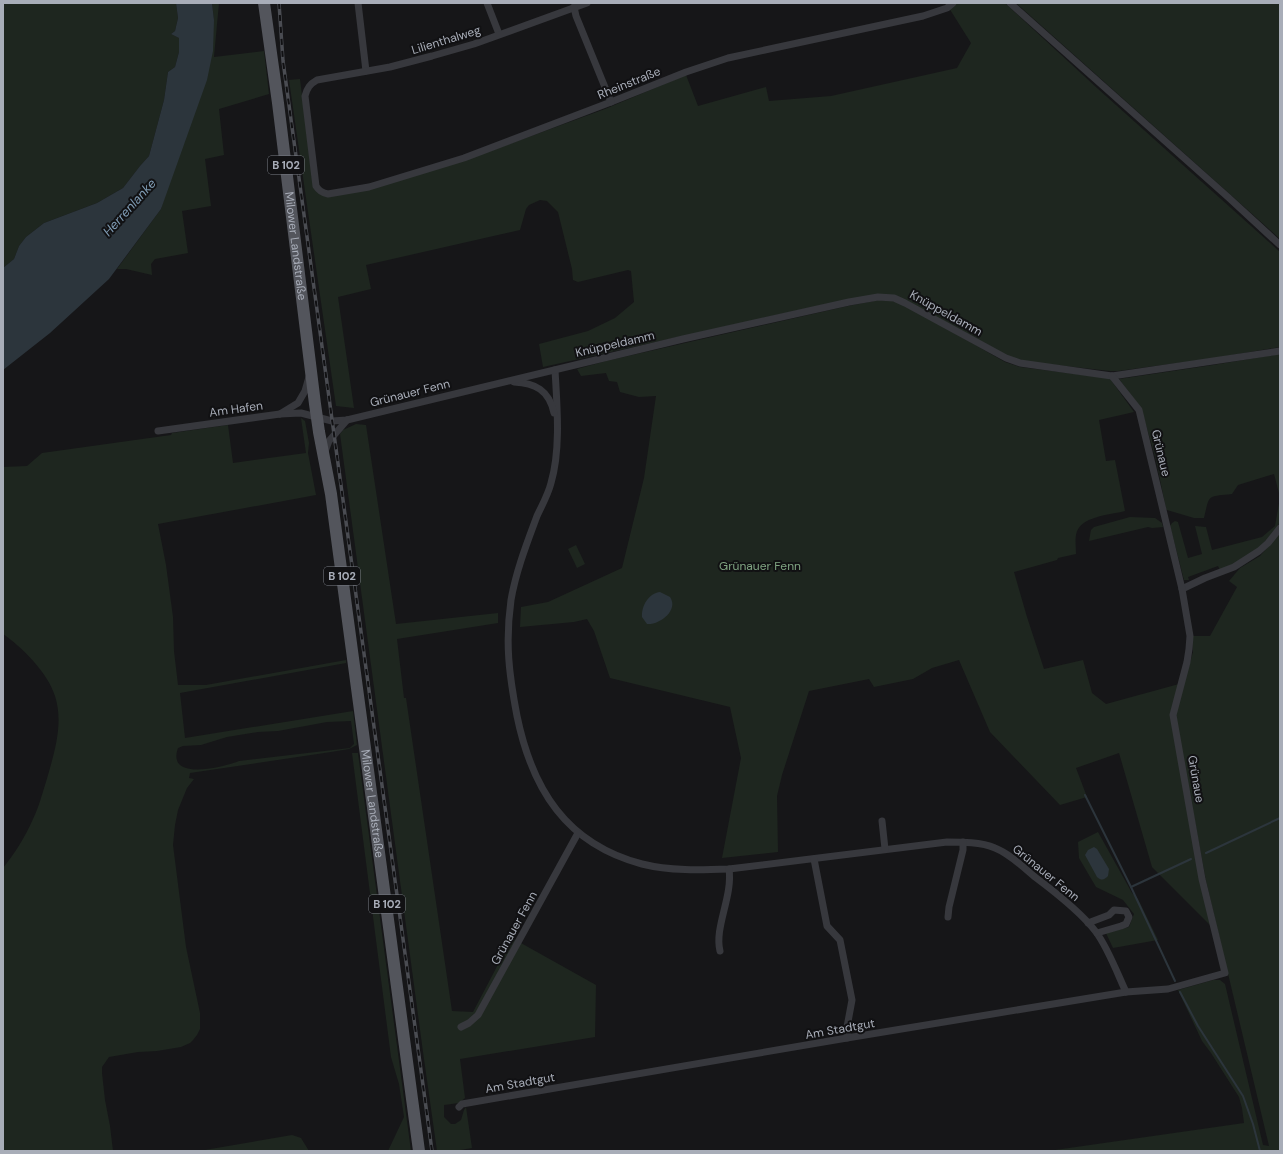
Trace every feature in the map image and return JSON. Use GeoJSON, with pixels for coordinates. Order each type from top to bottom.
{"type":"FeatureCollection","features":[{"type":"Feature","properties":{"kind":"main road","name":"Milower Landstraße"},"geometry":{"type":"LineString","coordinates":[[264,3],[278,103],[316,417],[331,494],[420,1151]]}},
{"type":"Feature","properties":{"kind":"street"},"geometry":{"type":"LineString","coordinates":[[358,3],[366,71]]}},
{"type":"Feature","properties":{"kind":"street"},"geometry":{"type":"LineString","coordinates":[[487,3],[499,34]]}},
{"type":"Feature","properties":{"kind":"street","name":"Lilienthalweg"},"geometry":{"type":"LineString","coordinates":[[318,190],[316,186],[305,96],[308,86],[317,80],[390,67],[474,44],[587,3]]}},
{"type":"Feature","properties":{"kind":"street","name":"Rheinstraße"},"geometry":{"type":"LineString","coordinates":[[318,190],[322,193],[328,194],[369,187],[464,158],[686,72],[728,58],[923,16],[947,8],[953,3]]}},
{"type":"Feature","properties":{"kind":"street"},"geometry":{"type":"LineString","coordinates":[[1010,3],[1229,198],[1280,246]]}},
{"type":"Feature","properties":{"kind":"street"},"geometry":{"type":"LineString","coordinates":[[574,7],[576,16],[611,102]]}},
{"type":"Feature","properties":{"kind":"street","name":"Knüppeldamm"},"geometry":{"type":"LineString","coordinates":[[555,370],[849,302],[878,297],[894,298],[905,303],[1006,358],[1020,363],[1112,376],[1280,351]]}},
{"type":"Feature","properties":{"kind":"street","name":"Grünauer Fenn"},"geometry":{"type":"LineString","coordinates":[[316,417],[332,421],[348,420],[555,370],[556,460],[552,482],[526,546],[514,584],[507,635],[508,661],[518,721],[536,776],[544,792],[558,812],[578,833],[618,856],[642,864],[673,869],[695,870],[729,869],[941,843],[963,842],[995,848],[1060,896],[1088,923],[1097,933],[1126,992]]}},
{"type":"Feature","properties":{"kind":"street","name":"Milower Landstraße"},"geometry":{"type":"LineString","coordinates":[[280,414],[298,403],[305,391],[311,371]]}},
{"type":"Feature","properties":{"kind":"street","name":"Grünaue"},"geometry":{"type":"LineString","coordinates":[[1112,376],[1139,410],[1182,589],[1190,636],[1187,662],[1173,715],[1202,879],[1225,973]]}},
{"type":"Feature","properties":{"kind":"street","name":"Grünauer Fenn"},"geometry":{"type":"LineString","coordinates":[[508,381],[529,384],[546,395],[552,407],[556,424]]}},
{"type":"Feature","properties":{"kind":"street","name":"Am Hafen"},"geometry":{"type":"LineString","coordinates":[[158,431],[280,414],[301,413],[316,417]]}},
{"type":"Feature","properties":{"kind":"street"},"geometry":{"type":"LineString","coordinates":[[324,456],[329,441],[348,420]]}},
{"type":"Feature","properties":{"kind":"street"},"geometry":{"type":"LineString","coordinates":[[1182,589],[1204,578],[1234,568],[1259,551],[1268,543],[1280,528]]}},
{"type":"Feature","properties":{"kind":"street"},"geometry":{"type":"LineString","coordinates":[[882,821],[884,850]]}},
{"type":"Feature","properties":{"kind":"street","name":"Grünauer Fenn"},"geometry":{"type":"LineString","coordinates":[[461,1027],[469,1023],[478,1015],[578,833]]}},
{"type":"Feature","properties":{"kind":"street"},"geometry":{"type":"LineString","coordinates":[[948,917],[950,902],[963,850],[963,842]]}},
{"type":"Feature","properties":{"kind":"street"},"geometry":{"type":"LineString","coordinates":[[814,859],[827,926],[840,940],[852,1000],[847,1027],[847,1038]]}},
{"type":"Feature","properties":{"kind":"street"},"geometry":{"type":"LineString","coordinates":[[720,951],[718,944],[728,894],[730,877],[729,869]]}},
{"type":"Feature","properties":{"kind":"street"},"geometry":{"type":"LineString","coordinates":[[1088,923],[1109,915],[1114,910],[1126,911],[1129,917],[1126,924],[1097,933]]}},
{"type":"Feature","properties":{"kind":"street","name":"Am Stadtgut"},"geometry":{"type":"LineString","coordinates":[[459,1107],[462,1104],[847,1038],[1126,992],[1168,988],[1225,973]]}},
{"type":"Feature","properties":{"kind":"green space"},"geometry":{"type":"Polygon","coordinates":[[[3,3],[176,3],[178,18],[175,31],[171,34],[179,38],[179,52],[175,67],[168,72],[164,100],[149,156],[123,188],[97,203],[44,223],[26,237],[19,246],[14,259],[3,268],[3,3]]]}},
{"type":"Feature","properties":{"kind":"green space"},"geometry":{"type":"Polygon","coordinates":[[[212,3],[219,3],[214,57],[264,51],[269,94],[219,109],[224,155],[205,159],[211,206],[182,211],[188,253],[155,259],[151,264],[152,275],[126,269],[117,269],[161,209],[214,20],[212,3]]]}},
{"type":"Feature","properties":{"kind":"green space"},"geometry":{"type":"Polygon","coordinates":[[[956,3],[1005,3],[1097,88],[1280,252],[1280,347],[1215,358],[1118,371],[1020,361],[907,301],[849,299],[543,367],[539,344],[588,331],[615,318],[634,302],[631,271],[628,270],[578,282],[573,280],[572,269],[558,212],[547,201],[540,200],[529,205],[526,209],[520,230],[366,265],[371,289],[338,297],[354,408],[336,406],[289,80],[300,79],[313,185],[321,195],[463,161],[605,109],[686,75],[698,106],[766,87],[769,101],[831,96],[957,68],[971,43],[949,8],[956,3]]]}},
{"type":"Feature","properties":{"kind":"green space"},"geometry":{"type":"Polygon","coordinates":[[[1016,3],[1280,3],[1280,239],[1016,3]]]}},
{"type":"Feature","properties":{"kind":"green space"},"geometry":{"type":"Polygon","coordinates":[[[879,300],[893,301],[905,305],[1005,362],[1020,367],[1108,378],[1134,412],[1099,420],[1106,461],[1115,460],[1125,511],[1096,517],[1083,524],[1078,529],[1076,535],[1076,554],[1014,572],[1044,669],[1083,660],[1092,693],[1106,704],[1179,684],[1171,714],[1212,927],[1152,867],[1119,753],[1076,768],[1087,797],[1060,805],[990,732],[959,660],[932,668],[913,679],[874,687],[869,679],[809,691],[782,775],[777,796],[778,852],[722,858],[741,758],[730,707],[610,678],[594,631],[587,619],[574,622],[520,627],[521,607],[548,602],[622,568],[644,478],[656,396],[639,397],[620,392],[617,382],[609,381],[606,373],[581,376],[577,369],[606,361],[879,300]]]}},
{"type":"Feature","properties":{"kind":"green space"},"geometry":{"type":"Polygon","coordinates":[[[1280,354],[1280,497],[1274,474],[1238,485],[1232,494],[1214,496],[1207,504],[1204,518],[1194,518],[1167,510],[1156,460],[1141,408],[1119,379],[1280,354]]]}},
{"type":"Feature","properties":{"kind":"green space"},"geometry":{"type":"Polygon","coordinates":[[[301,418],[305,421],[309,443],[308,453],[316,495],[158,524],[166,565],[173,617],[174,651],[178,685],[206,685],[346,660],[346,663],[180,693],[185,738],[353,711],[357,745],[349,749],[190,773],[189,778],[194,779],[187,788],[178,810],[173,845],[186,947],[200,1013],[200,1029],[190,1043],[181,1047],[109,1057],[102,1067],[102,1073],[113,1151],[3,1151],[3,868],[16,851],[37,810],[55,750],[59,717],[55,696],[47,678],[26,653],[3,634],[3,467],[27,466],[42,453],[171,435],[172,433],[228,425],[233,463],[306,453],[301,418]],[[351,721],[327,722],[278,731],[258,732],[227,737],[201,745],[183,746],[178,748],[177,759],[180,765],[188,769],[198,770],[232,764],[239,761],[350,748],[354,744],[351,721]]]}},
{"type":"Feature","properties":{"kind":"green space"},"geometry":{"type":"Polygon","coordinates":[[[356,424],[366,425],[396,624],[498,613],[498,623],[397,639],[404,698],[406,698],[452,1011],[473,1012],[512,938],[596,985],[595,1037],[460,1059],[465,1098],[459,1103],[444,1105],[444,1117],[451,1124],[455,1124],[461,1120],[466,1107],[472,1148],[455,1151],[437,1151],[423,1052],[340,434],[343,430],[356,424]]]}},
{"type":"Feature","properties":{"kind":"green space"},"geometry":{"type":"Polygon","coordinates":[[[1280,498],[1280,522],[1258,549],[1234,564],[1220,570],[1218,566],[1188,577],[1189,580],[1184,580],[1170,526],[1172,523],[1175,521],[1178,522],[1188,558],[1202,554],[1195,526],[1206,527],[1212,550],[1262,537],[1275,526],[1280,498]]]}},
{"type":"Feature","properties":{"kind":"green space"},"geometry":{"type":"Polygon","coordinates":[[[1130,517],[1155,518],[1162,523],[1163,527],[1148,527],[1089,541],[1091,530],[1094,527],[1130,517]]]}},
{"type":"Feature","properties":{"kind":"green space"},"geometry":{"type":"Polygon","coordinates":[[[1280,533],[1280,1151],[1048,1151],[1244,1123],[1239,1097],[1202,1041],[1178,990],[1213,980],[1220,980],[1225,984],[1263,1145],[1269,1146],[1206,881],[1175,714],[1193,652],[1192,636],[1210,636],[1237,587],[1229,581],[1240,568],[1260,556],[1280,533]]]}},
{"type":"Feature","properties":{"kind":"green space"},"geometry":{"type":"Polygon","coordinates":[[[576,545],[585,564],[577,568],[568,549],[576,545]]]}},
{"type":"Feature","properties":{"kind":"green space"},"geometry":{"type":"Polygon","coordinates":[[[352,753],[358,753],[411,1151],[388,1151],[404,1117],[399,1084],[391,1057],[352,753]]]}},
{"type":"Feature","properties":{"kind":"green space"},"geometry":{"type":"Polygon","coordinates":[[[1098,832],[1132,893],[1138,899],[1158,940],[1113,948],[1106,933],[1129,927],[1134,914],[1123,900],[1096,887],[1079,858],[1078,842],[1098,832]]]}},
{"type":"Feature","properties":{"kind":"green space"},"geometry":{"type":"Polygon","coordinates":[[[292,1135],[301,1138],[309,1151],[199,1151],[292,1135]]]}},
{"type":"Feature","properties":{"kind":"water","name":"Herrenlanke"},"geometry":{"type":"Polygon","coordinates":[[[176,3],[212,3],[214,20],[213,51],[207,80],[161,209],[109,279],[50,333],[3,370],[3,268],[14,259],[19,246],[26,237],[44,223],[97,203],[123,188],[149,156],[164,100],[168,72],[175,67],[179,52],[179,38],[171,34],[175,31],[178,18],[176,3]]]}},
{"type":"Feature","properties":{"kind":"water"},"geometry":{"type":"Polygon","coordinates":[[[660,592],[670,597],[672,607],[670,612],[667,616],[657,622],[647,624],[642,617],[644,605],[649,597],[660,592]]]}},
{"type":"Feature","properties":{"kind":"water"},"geometry":{"type":"Polygon","coordinates":[[[1094,847],[1097,849],[1109,869],[1108,876],[1103,880],[1097,877],[1085,855],[1088,850],[1094,847]]]}},
{"type":"Feature","properties":{"kind":"waterway"},"geometry":{"type":"LineString","coordinates":[[1085,795],[1131,887],[1175,981]]}},
{"type":"Feature","properties":{"kind":"waterway"},"geometry":{"type":"LineString","coordinates":[[1206,853],[1280,818]]}},
{"type":"Feature","properties":{"kind":"waterway"},"geometry":{"type":"LineString","coordinates":[[1131,887],[1191,859]]}},
{"type":"Feature","properties":{"kind":"waterway"},"geometry":{"type":"LineString","coordinates":[[1180,992],[1198,1026],[1243,1096],[1253,1124],[1260,1151]]}},
{"type":"Feature","properties":{"kind":"railway"},"geometry":{"type":"LineString","coordinates":[[279,3],[283,61],[432,1151]]}}]}
